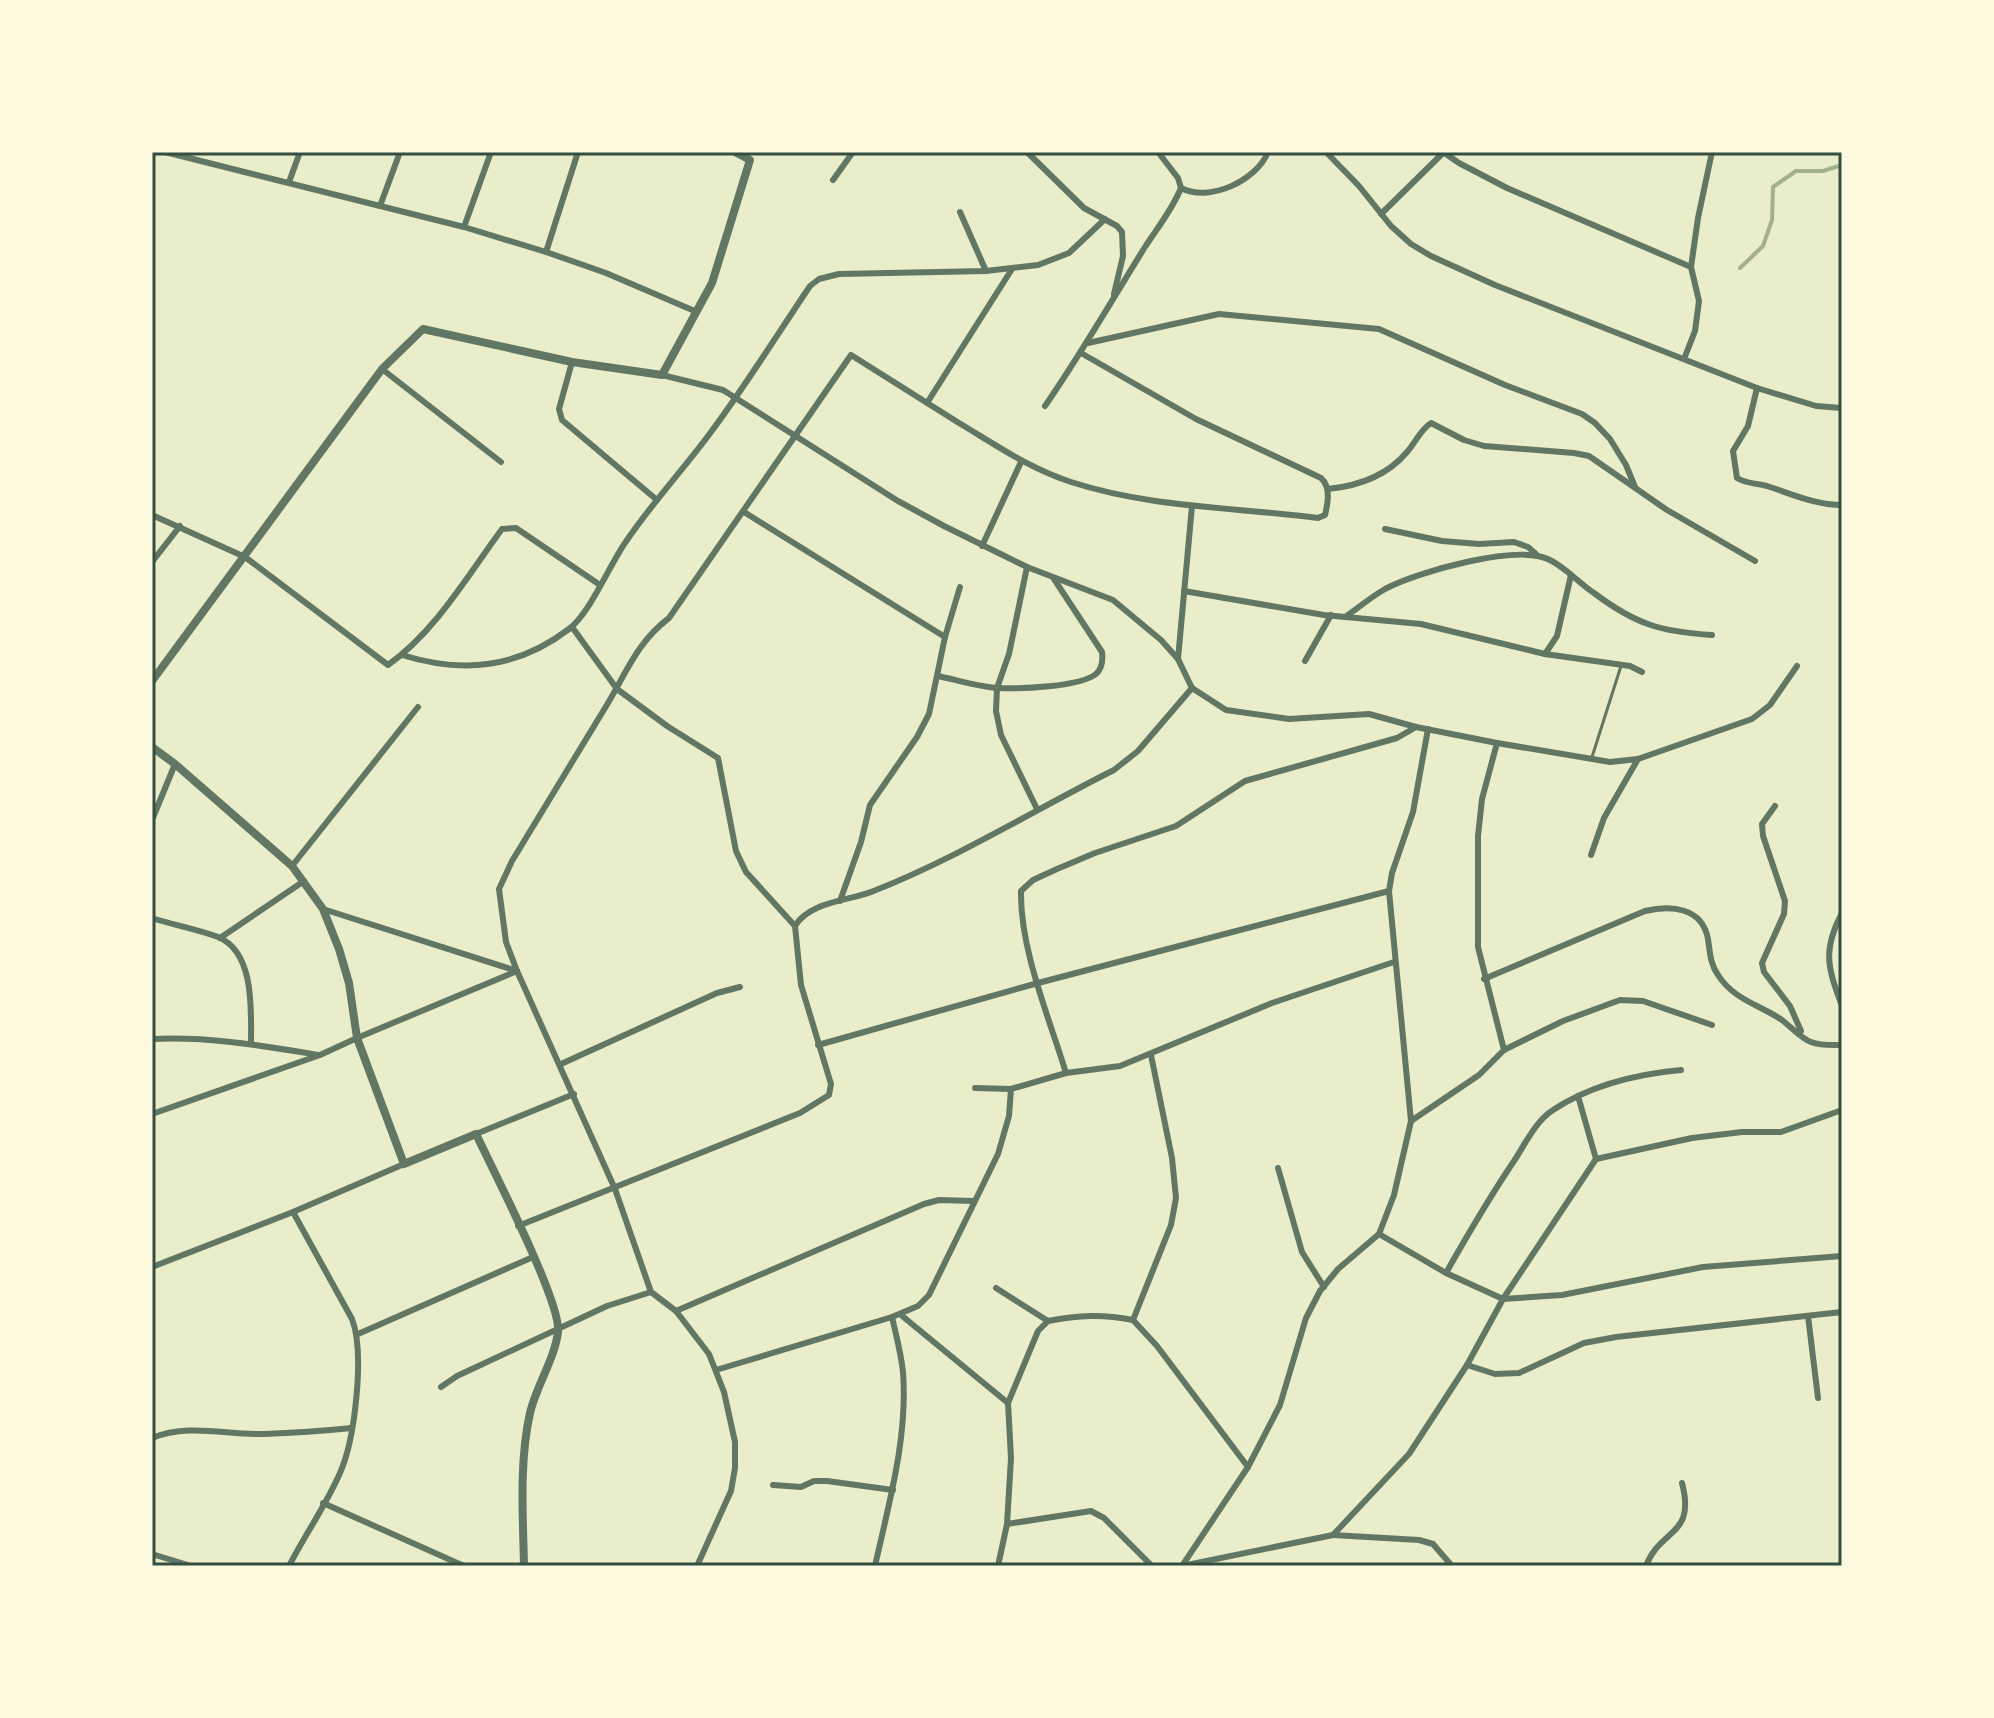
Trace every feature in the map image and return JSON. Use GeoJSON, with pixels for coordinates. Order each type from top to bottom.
{"type":"FeatureCollection","features":[{"type":"Feature","properties":{"kind":"street"},"geometry":{"type":"LineString","coordinates":[[165,152],[464,227],[606,273],[697,312]]}},
{"type":"Feature","properties":{"kind":"street"},"geometry":{"type":"LineString","coordinates":[[198,160],[201,152]]}},
{"type":"Feature","properties":{"kind":"street"},"geometry":{"type":"LineString","coordinates":[[289,182],[300,152]]}},
{"type":"Feature","properties":{"kind":"street"},"geometry":{"type":"LineString","coordinates":[[380,206],[400,152]]}},
{"type":"Feature","properties":{"kind":"street"},"geometry":{"type":"LineString","coordinates":[[464,227],[491,152]]}},
{"type":"Feature","properties":{"kind":"street"},"geometry":{"type":"LineString","coordinates":[[546,252],[578,152]]}},
{"type":"Feature","properties":{"kind":"street"},"geometry":{"type":"LineString","coordinates":[[662,375],[697,312],[718,264],[750,160],[735,152]]}},
{"type":"Feature","properties":{"kind":"street"},"geometry":{"type":"LineString","coordinates":[[833,180],[853,152]]}},
{"type":"Feature","properties":{"kind":"street"},"geometry":{"type":"LineString","coordinates":[[1027,152],[1077,203],[1117,226],[1124,243],[1112,303]]}},
{"type":"Feature","properties":{"kind":"street"},"geometry":{"type":"LineString","coordinates":[[1045,406],[1175,204],[1181,188],[1178,178],[1158,152]]}},
{"type":"Feature","properties":{"kind":"street"},"geometry":{"type":"LineString","coordinates":[[1181,188],[1190,193],[1221,189],[1248,177],[1264,163],[1268,152]]}},
{"type":"Feature","properties":{"kind":"street"},"geometry":{"type":"LineString","coordinates":[[1326,152],[1411,244],[1431,256],[1495,285],[1757,388],[1816,406],[1842,408]]}},
{"type":"Feature","properties":{"kind":"street"},"geometry":{"type":"LineString","coordinates":[[1381,214],[1443,152],[1507,188],[1691,267]]}},
{"type":"Feature","properties":{"kind":"street"},"geometry":{"type":"LineString","coordinates":[[1684,359],[1695,331],[1699,301],[1691,267],[1712,152]]}},
{"type":"Feature","properties":{"kind":"street"},"geometry":{"type":"LineString","coordinates":[[960,212],[986,271]]}},
{"type":"Feature","properties":{"kind":"street"},"geometry":{"type":"LineString","coordinates":[[402,655],[426,662],[495,664],[518,659],[572,627],[624,544],[736,397],[810,286],[819,279],[839,274],[986,271],[1038,265],[1069,253],[1105,219]]}},
{"type":"Feature","properties":{"kind":"street"},"geometry":{"type":"LineString","coordinates":[[927,403],[1012,269]]}},
{"type":"Feature","properties":{"kind":"street"},"geometry":{"type":"LineString","coordinates":[[1088,343],[1219,314],[1379,329],[1505,385],[1582,414],[1610,439],[1635,487]]}},
{"type":"Feature","properties":{"kind":"street"},"geometry":{"type":"LineString","coordinates":[[152,681],[382,369],[423,329],[572,362],[662,375],[712,387],[736,397],[898,501],[1027,567],[1113,600],[1161,640],[1178,659],[1192,688],[1226,710],[1289,719],[1369,714],[1416,727],[1590,761],[1610,762],[1638,759],[1752,719],[1770,705],[1797,666]]}},
{"type":"Feature","properties":{"kind":"street"},"geometry":{"type":"LineString","coordinates":[[697,1566],[731,1491],[735,1468],[735,1442],[724,1392],[709,1354],[676,1311],[651,1292],[615,1189],[506,942],[499,889],[512,861],[617,689],[637,650],[650,632],[669,618],[851,355],[1021,462],[1088,487],[1192,506],[1318,518],[1325,515],[1328,489],[1321,478],[1196,419],[1081,353]]}},
{"type":"Feature","properties":{"kind":"street"},"geometry":{"type":"LineString","coordinates":[[572,362],[559,409],[562,420],[657,500]]}},
{"type":"Feature","properties":{"kind":"street"},"geometry":{"type":"LineString","coordinates":[[382,369],[501,462]]}},
{"type":"Feature","properties":{"kind":"street"},"geometry":{"type":"LineString","coordinates":[[1757,388],[1748,426],[1733,451],[1737,478],[1810,502],[1842,505]]}},
{"type":"Feature","properties":{"kind":"street"},"geometry":{"type":"LineString","coordinates":[[1328,489],[1359,484],[1394,466],[1431,423],[1464,440],[1484,446],[1583,454],[1703,532],[1755,561]]}},
{"type":"Feature","properties":{"kind":"street"},"geometry":{"type":"LineString","coordinates":[[982,546],[1021,462]]}},
{"type":"Feature","properties":{"kind":"street"},"geometry":{"type":"LineString","coordinates":[[1178,659],[1192,506]]}},
{"type":"Feature","properties":{"kind":"street"},"geometry":{"type":"LineString","coordinates":[[744,512],[945,637]]}},
{"type":"Feature","properties":{"kind":"street"},"geometry":{"type":"LineString","coordinates":[[152,515],[245,557],[388,665],[402,655],[435,619],[502,529],[516,528],[600,585]]}},
{"type":"Feature","properties":{"kind":"street"},"geometry":{"type":"LineString","coordinates":[[152,562],[180,526]]}},
{"type":"Feature","properties":{"kind":"street"},"geometry":{"type":"LineString","coordinates":[[1385,529],[1442,541],[1479,544],[1514,542],[1552,561],[1622,613],[1657,629],[1712,635]]}},
{"type":"Feature","properties":{"kind":"street"},"geometry":{"type":"LineString","coordinates":[[1345,617],[1386,589],[1411,578],[1496,556],[1536,554]]}},
{"type":"Feature","properties":{"kind":"street"},"geometry":{"type":"LineString","coordinates":[[1027,567],[1009,654],[997,688],[996,711],[1001,735],[1037,809]]}},
{"type":"Feature","properties":{"kind":"street"},"geometry":{"type":"LineString","coordinates":[[1545,654],[1557,636],[1571,575]]}},
{"type":"Feature","properties":{"kind":"street"},"geometry":{"type":"LineString","coordinates":[[938,676],[997,688],[1033,687],[1086,679],[1098,672],[1103,662],[1102,652],[1054,579]]}},
{"type":"Feature","properties":{"kind":"street"},"geometry":{"type":"LineString","coordinates":[[840,901],[861,842],[870,805],[917,737],[929,714],[945,637],[960,587]]}},
{"type":"Feature","properties":{"kind":"street"},"geometry":{"type":"LineString","coordinates":[[1184,591],[1345,617],[1421,624],[1545,654],[1630,666],[1642,672]]}},
{"type":"Feature","properties":{"kind":"street"},"geometry":{"type":"LineString","coordinates":[[1305,661],[1331,615]]}},
{"type":"Feature","properties":{"kind":"street"},"geometry":{"type":"LineString","coordinates":[[572,627],[617,689],[718,758],[736,851],[746,872],[795,926]]}},
{"type":"Feature","properties":{"kind":"street"},"geometry":{"type":"LineString","coordinates":[[518,1226],[800,1113],[829,1095],[831,1084],[801,985],[795,926],[799,918],[812,910],[868,893],[909,876],[1114,770],[1138,751],[1192,688]]}},
{"type":"Feature","properties":{"kind":"street"},"geometry":{"type":"LineString","coordinates":[[292,866],[418,707]]}},
{"type":"Feature","properties":{"kind":"street"},"geometry":{"type":"LineString","coordinates":[[1066,1073],[1038,983],[1021,914],[1021,891],[1033,880],[1057,869],[1176,826],[1245,781],[1397,738],[1416,727]]}},
{"type":"Feature","properties":{"kind":"street"},"geometry":{"type":"LineString","coordinates":[[1182,1566],[1248,1467],[1280,1405],[1306,1318],[1338,1269],[1379,1234],[1394,1195],[1411,1121],[1389,891],[1413,812],[1428,729]]}},
{"type":"Feature","properties":{"kind":"street"},"geometry":{"type":"LineString","coordinates":[[1497,743],[1482,799],[1478,836],[1478,947],[1504,1050]]}},
{"type":"Feature","properties":{"kind":"street"},"geometry":{"type":"LineString","coordinates":[[152,747],[292,866],[323,909],[349,983],[357,1038],[404,1164]]}},
{"type":"Feature","properties":{"kind":"street"},"geometry":{"type":"LineString","coordinates":[[1591,855],[1604,818],[1638,759]]}},
{"type":"Feature","properties":{"kind":"street"},"geometry":{"type":"LineString","coordinates":[[152,820],[175,764]]}},
{"type":"Feature","properties":{"kind":"street"},"geometry":{"type":"LineString","coordinates":[[1775,806],[1762,824],[1763,836],[1783,886],[1784,914],[1762,963],[1764,972],[1790,1006],[1802,1034]]}},
{"type":"Feature","properties":{"kind":"street"},"geometry":{"type":"LineString","coordinates":[[220,938],[304,881]]}},
{"type":"Feature","properties":{"kind":"street"},"geometry":{"type":"LineString","coordinates":[[818,1045],[1038,983],[1389,891]]}},
{"type":"Feature","properties":{"kind":"street"},"geometry":{"type":"LineString","coordinates":[[1484,979],[1645,911],[1665,907],[1682,909],[1695,915],[1703,924],[1713,965],[1732,991],[1778,1018],[1808,1041],[1820,1045],[1842,1045]]}},
{"type":"Feature","properties":{"kind":"street"},"geometry":{"type":"LineString","coordinates":[[323,909],[517,971]]}},
{"type":"Feature","properties":{"kind":"street"},"geometry":{"type":"LineString","coordinates":[[1842,913],[1830,944],[1828,967],[1842,1006]]}},
{"type":"Feature","properties":{"kind":"street"},"geometry":{"type":"LineString","coordinates":[[152,918],[220,938],[234,951],[250,984],[251,1043]]}},
{"type":"Feature","properties":{"kind":"street"},"geometry":{"type":"LineString","coordinates":[[975,1088],[1011,1089],[1066,1073],[1120,1066],[1272,1003],[1394,962]]}},
{"type":"Feature","properties":{"kind":"street"},"geometry":{"type":"LineString","coordinates":[[152,1114],[320,1055],[517,971]]}},
{"type":"Feature","properties":{"kind":"street"},"geometry":{"type":"LineString","coordinates":[[561,1064],[717,993],[740,987]]}},
{"type":"Feature","properties":{"kind":"street"},"geometry":{"type":"LineString","coordinates":[[1411,1121],[1479,1075],[1504,1050],[1563,1021],[1620,1000],[1643,1001],[1712,1025]]}},
{"type":"Feature","properties":{"kind":"street"},"geometry":{"type":"LineString","coordinates":[[152,1039],[251,1043],[320,1055]]}},
{"type":"Feature","properties":{"kind":"street"},"geometry":{"type":"LineString","coordinates":[[1133,1320],[1171,1225],[1176,1198],[1172,1158],[1151,1055]]}},
{"type":"Feature","properties":{"kind":"street"},"geometry":{"type":"LineString","coordinates":[[1446,1273],[1532,1134],[1551,1111],[1578,1096],[1646,1074],[1681,1070]]}},
{"type":"Feature","properties":{"kind":"street"},"geometry":{"type":"LineString","coordinates":[[716,1370],[901,1315],[918,1306],[929,1295],[998,1154],[1009,1116],[1011,1089]]}},
{"type":"Feature","properties":{"kind":"street"},"geometry":{"type":"LineString","coordinates":[[152,1267],[293,1212],[574,1094]]}},
{"type":"Feature","properties":{"kind":"street"},"geometry":{"type":"LineString","coordinates":[[1578,1096],[1596,1159]]}},
{"type":"Feature","properties":{"kind":"street"},"geometry":{"type":"LineString","coordinates":[[1333,1535],[1409,1454],[1467,1365],[1503,1299],[1596,1159],[1692,1138],[1742,1132],[1781,1132],[1842,1110]]}},
{"type":"Feature","properties":{"kind":"street"},"geometry":{"type":"LineString","coordinates":[[476,1134],[551,1298],[559,1330],[530,1412],[523,1463],[524,1566]]}},
{"type":"Feature","properties":{"kind":"street"},"geometry":{"type":"LineString","coordinates":[[1278,1168],[1302,1252],[1324,1287]]}},
{"type":"Feature","properties":{"kind":"street"},"geometry":{"type":"LineString","coordinates":[[676,1311],[924,1204],[939,1200],[974,1201]]}},
{"type":"Feature","properties":{"kind":"street"},"geometry":{"type":"LineString","coordinates":[[289,1566],[341,1471],[352,1428],[359,1356],[358,1334],[293,1212]]}},
{"type":"Feature","properties":{"kind":"street"},"geometry":{"type":"LineString","coordinates":[[1379,1234],[1446,1273],[1503,1299],[1562,1295],[1703,1267],[1842,1256]]}},
{"type":"Feature","properties":{"kind":"street"},"geometry":{"type":"LineString","coordinates":[[358,1334],[533,1257]]}},
{"type":"Feature","properties":{"kind":"street"},"geometry":{"type":"LineString","coordinates":[[996,1288],[1048,1321]]}},
{"type":"Feature","properties":{"kind":"street"},"geometry":{"type":"LineString","coordinates":[[441,1387],[457,1376],[607,1306],[651,1292]]}},
{"type":"Feature","properties":{"kind":"street"},"geometry":{"type":"LineString","coordinates":[[1467,1365],[1507,1375],[1519,1373],[1584,1343],[1842,1312]]}},
{"type":"Feature","properties":{"kind":"street"},"geometry":{"type":"LineString","coordinates":[[901,1315],[1008,1403]]}},
{"type":"Feature","properties":{"kind":"street"},"geometry":{"type":"LineString","coordinates":[[998,1566],[1007,1524],[1011,1458],[1008,1403],[1038,1331],[1048,1321],[1078,1315],[1107,1315],[1133,1320],[1157,1346],[1248,1467]]}},
{"type":"Feature","properties":{"kind":"street"},"geometry":{"type":"LineString","coordinates":[[1808,1316],[1818,1398]]}},
{"type":"Feature","properties":{"kind":"street"},"geometry":{"type":"LineString","coordinates":[[875,1566],[893,1490],[902,1414],[903,1371],[892,1317]]}},
{"type":"Feature","properties":{"kind":"street"},"geometry":{"type":"LineString","coordinates":[[152,1438],[168,1431],[185,1429],[221,1434],[263,1434],[352,1428]]}},
{"type":"Feature","properties":{"kind":"street"},"geometry":{"type":"LineString","coordinates":[[773,1485],[801,1487],[814,1481],[827,1481],[893,1490]]}},
{"type":"Feature","properties":{"kind":"street"},"geometry":{"type":"LineString","coordinates":[[1646,1566],[1651,1554],[1684,1519],[1688,1504],[1682,1483]]}},
{"type":"Feature","properties":{"kind":"street"},"geometry":{"type":"LineString","coordinates":[[323,1503],[464,1566]]}},
{"type":"Feature","properties":{"kind":"street"},"geometry":{"type":"LineString","coordinates":[[1007,1524],[1091,1511],[1116,1529],[1152,1566]]}},
{"type":"Feature","properties":{"kind":"street"},"geometry":{"type":"LineString","coordinates":[[1182,1566],[1333,1535],[1419,1540],[1433,1544],[1452,1566]]}},
{"type":"Feature","properties":{"kind":"street"},"geometry":{"type":"LineString","coordinates":[[152,1554],[191,1566]]}},
{"type":"Feature","properties":{"kind":"lane"},"geometry":{"type":"LineString","coordinates":[[1590,761],[1621,666]]}},
{"type":"Feature","properties":{"kind":"waterway"},"geometry":{"type":"LineString","coordinates":[[1740,268],[1763,246],[1772,220],[1773,187],[1796,171],[1823,171],[1842,165]]}}]}
